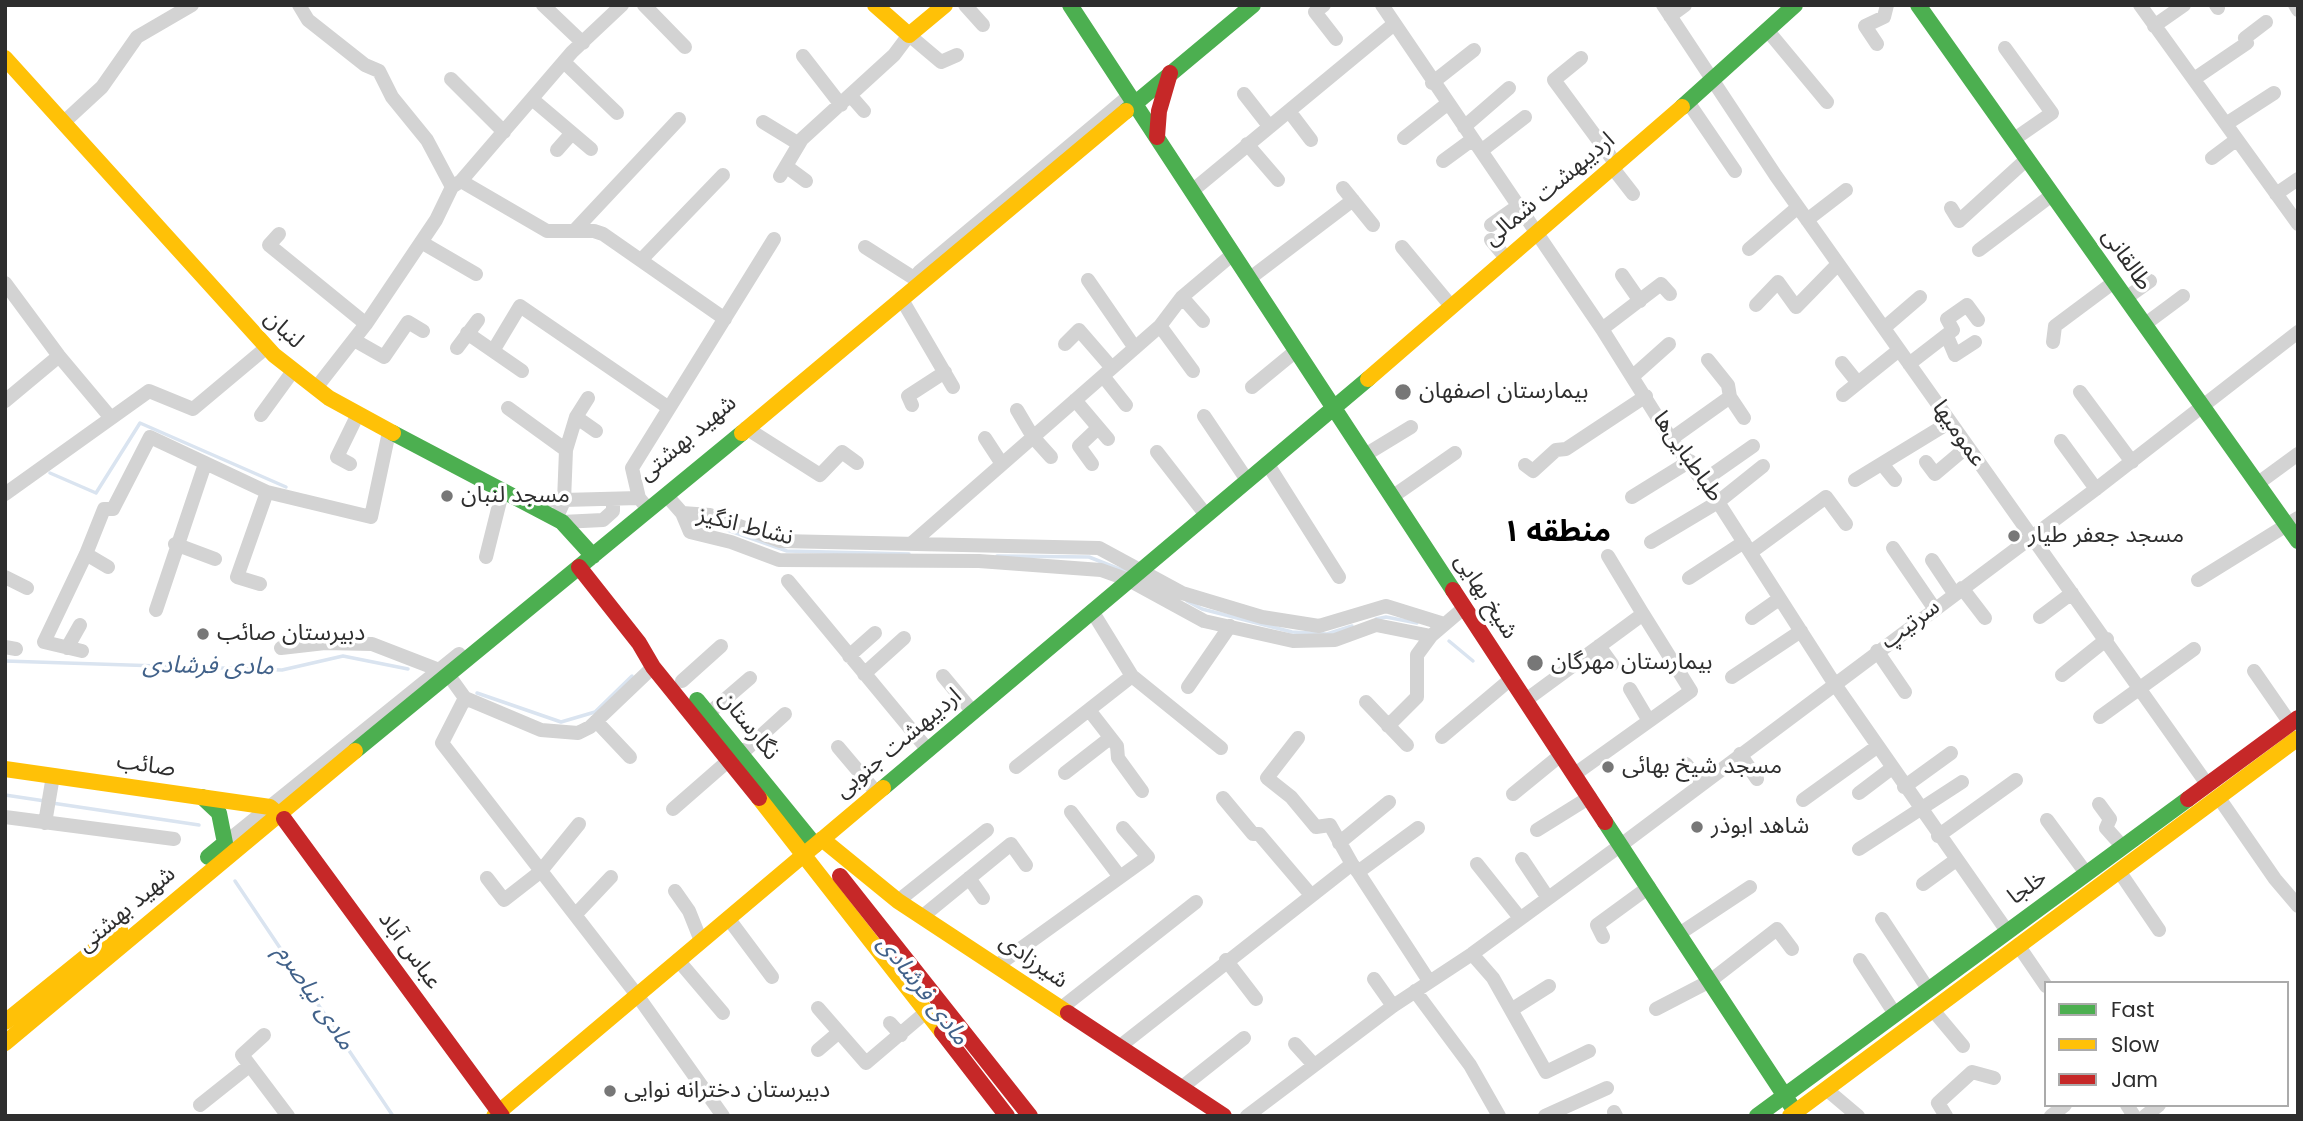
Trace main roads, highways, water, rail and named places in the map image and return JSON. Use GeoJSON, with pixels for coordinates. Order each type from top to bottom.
{"type":"FeatureCollection","features":[{"type":"Feature","properties":{"kind":"main road"},"geometry":{"type":"LineString","coordinates":[[876,5],[909,35],[945,5]]}},
{"type":"Feature","properties":{"kind":"main road","name":"شیخ بهایی"},"geometry":{"type":"LineString","coordinates":[[1070,5],[1128,102],[1157,136],[1795,1114]]}},
{"type":"Feature","properties":{"kind":"main road","name":"شهید بهشتی"},"geometry":{"type":"LineString","coordinates":[[5,1043],[275,807],[443,671],[579,567],[644,504],[667,496],[901,298],[916,280],[1128,102],[1253,5]]}},
{"type":"Feature","properties":{"kind":"main road","name":"اردیبهشت شمالی"},"geometry":{"type":"LineString","coordinates":[[1334,408],[1714,80],[1795,5]]}},
{"type":"Feature","properties":{"kind":"main road","name":"طالقانی"},"geometry":{"type":"LineString","coordinates":[[1918,5],[2257,484],[2292,522],[2298,541]]}},
{"type":"Feature","properties":{"kind":"main road","name":"لنبان"},"geometry":{"type":"LineString","coordinates":[[5,58],[267,348],[293,371],[389,432],[502,493],[559,520],[590,554]]}},
{"type":"Feature","properties":{"kind":"main road"},"geometry":{"type":"LineString","coordinates":[[1157,136],[1159,111],[1171,71]]}},
{"type":"Feature","properties":{"kind":"main road","name":"اردیبهشت جنوبی"},"geometry":{"type":"LineString","coordinates":[[498,1114],[876,792],[1334,408]]}},
{"type":"Feature","properties":{"kind":"main road","name":"نگارستان"},"geometry":{"type":"LineString","coordinates":[[579,567],[639,643],[653,667],[814,846]]}},
{"type":"Feature","properties":{"kind":"main road","name":"نگارستان"},"geometry":{"type":"LineString","coordinates":[[639,643],[661,657],[682,681],[708,714],[735,757]]}},
{"type":"Feature","properties":{"kind":"main road","name":"خلجا"},"geometry":{"type":"LineString","coordinates":[[1795,1114],[2018,945],[2086,873],[2294,720]]}},
{"type":"Feature","properties":{"kind":"main road","name":"خلجا"},"geometry":{"type":"LineString","coordinates":[[1757,1116],[2007,931],[2119,871],[2298,738]]}},
{"type":"Feature","properties":{"kind":"main road","name":"صائب"},"geometry":{"type":"LineString","coordinates":[[5,769],[275,807]]}},
{"type":"Feature","properties":{"kind":"main road"},"geometry":{"type":"LineString","coordinates":[[5,1022],[225,843],[219,813],[202,797]]}},
{"type":"Feature","properties":{"kind":"main road","name":"عباس آباد"},"geometry":{"type":"LineString","coordinates":[[275,807],[498,1114]]}},
{"type":"Feature","properties":{"kind":"main road"},"geometry":{"type":"LineString","coordinates":[[814,846],[932,1007],[1030,1116]]}},
{"type":"Feature","properties":{"kind":"main road","name":"شیرزادی"},"geometry":{"type":"LineString","coordinates":[[814,846],[1224,1116]]}},
{"type":"Feature","properties":{"kind":"main road"},"geometry":{"type":"LineString","coordinates":[[840,876],[1007,1116]]}},
{"type":"Feature","properties":{"kind":"main road"},"geometry":{"type":"LineString","coordinates":[[1852,1046],[1864,1061]]}},
{"type":"Feature","properties":{"kind":"waterway"},"geometry":{"type":"LineString","coordinates":[[50,473],[96,493],[140,423],[286,487]]}},
{"type":"Feature","properties":{"kind":"waterway"},"geometry":{"type":"LineString","coordinates":[[719,527],[787,551],[909,554]]}},
{"type":"Feature","properties":{"kind":"waterway"},"geometry":{"type":"LineString","coordinates":[[997,556],[1089,557],[1127,572]]}},
{"type":"Feature","properties":{"kind":"waterway"},"geometry":{"type":"LineString","coordinates":[[1187,601],[1202,609],[1292,632],[1327,634],[1352,626]]}},
{"type":"Feature","properties":{"kind":"waterway"},"geometry":{"type":"LineString","coordinates":[[1376,619],[1386,617],[1417,623]]}},
{"type":"Feature","properties":{"kind":"waterway"},"geometry":{"type":"LineString","coordinates":[[1449,641],[1473,661]]}},
{"type":"Feature","properties":{"kind":"waterway","name":"مادی فرشادی"},"geometry":{"type":"LineString","coordinates":[[5,661],[282,670],[343,656],[408,669]]}},
{"type":"Feature","properties":{"kind":"waterway","name":"مادی فرشادی"},"geometry":{"type":"LineString","coordinates":[[477,693],[561,722],[595,712],[632,676]]}},
{"type":"Feature","properties":{"kind":"waterway","name":"مادی نیاصرم"},"geometry":{"type":"LineString","coordinates":[[5,795],[45,801]]}},
{"type":"Feature","properties":{"kind":"waterway","name":"مادی نیاصرم"},"geometry":{"type":"LineString","coordinates":[[52,803],[199,825]]}},
{"type":"Feature","properties":{"kind":"waterway","name":"مادی نیاصرم"},"geometry":{"type":"LineString","coordinates":[[235,881],[393,1116]]}},
{"type":"Feature","properties":{"kind":"place","name":"بیمارستان اصفهان"},"geometry":{"type":"Point","coordinates":[1403,392]}},
{"type":"Feature","properties":{"kind":"place","name":"مسجد لنبان"},"geometry":{"type":"Point","coordinates":[447,496]}},
{"type":"Feature","properties":{"kind":"place","name":"مسجد جعفر طیار"},"geometry":{"type":"Point","coordinates":[2014,536]}},
{"type":"Feature","properties":{"kind":"place","name":"دبیرستان صائب"},"geometry":{"type":"Point","coordinates":[203,634]}},
{"type":"Feature","properties":{"kind":"place","name":"بیمارستان مهرگان"},"geometry":{"type":"Point","coordinates":[1535,663]}},
{"type":"Feature","properties":{"kind":"place","name":"مسجد شیخ بهائی"},"geometry":{"type":"Point","coordinates":[1608,767]}},
{"type":"Feature","properties":{"kind":"place","name":"شاهد ابوذر"},"geometry":{"type":"Point","coordinates":[1697,827]}},
{"type":"Feature","properties":{"kind":"place","name":"دبیرستان دخترانه نوایی"},"geometry":{"type":"Point","coordinates":[610,1091]}},
{"type":"Feature","properties":{"kind":"district","name":"منطقه ۱"},"geometry":{"type":"Point","coordinates":[1557,533]}}]}
